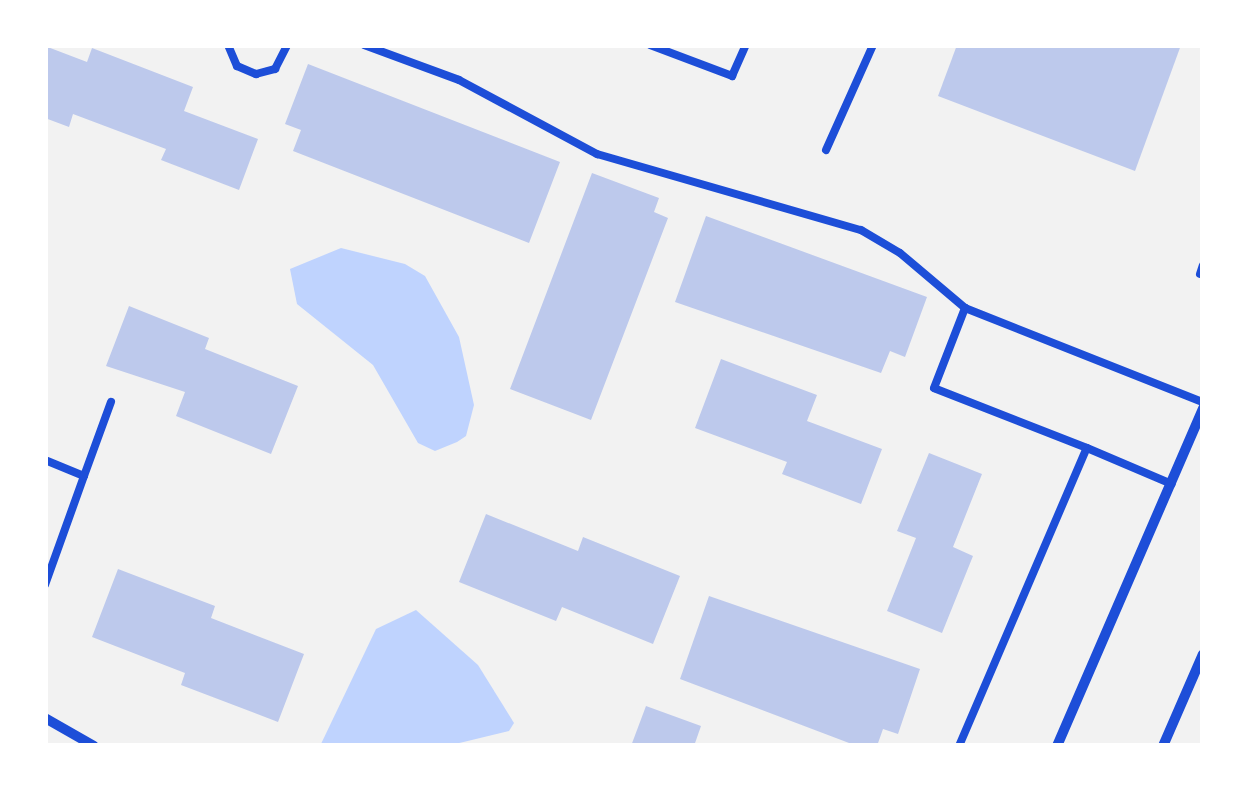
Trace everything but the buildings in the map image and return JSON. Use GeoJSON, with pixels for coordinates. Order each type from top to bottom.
{"type":"FeatureCollection","features":[{"type":"Feature","properties":{"kind":"street"},"geometry":{"type":"LineString","coordinates":[[1057,746],[1203,405]]}},
{"type":"Feature","properties":{"kind":"street"},"geometry":{"type":"LineString","coordinates":[[1164,746],[1203,654]]}},
{"type":"Feature","properties":{"kind":"street"},"geometry":{"type":"LineString","coordinates":[[45,718],[94,746]]}},
{"type":"Feature","properties":{"kind":"lane"},"geometry":{"type":"LineString","coordinates":[[228,45],[237,66],[256,74],[275,69],[287,45]]}},
{"type":"Feature","properties":{"kind":"lane"},"geometry":{"type":"LineString","coordinates":[[364,45],[459,80],[597,154],[861,230],[900,253],[965,308],[1203,405]]}},
{"type":"Feature","properties":{"kind":"lane"},"geometry":{"type":"LineString","coordinates":[[650,45],[732,76],[746,45]]}},
{"type":"Feature","properties":{"kind":"lane"},"geometry":{"type":"LineString","coordinates":[[826,150],[873,45]]}},
{"type":"Feature","properties":{"kind":"lane"},"geometry":{"type":"LineString","coordinates":[[965,308],[934,388],[1172,484]]}},
{"type":"Feature","properties":{"kind":"lane"},"geometry":{"type":"LineString","coordinates":[[45,585],[112,402]]}},
{"type":"Feature","properties":{"kind":"lane"},"geometry":{"type":"LineString","coordinates":[[959,746],[1087,448]]}},
{"type":"Feature","properties":{"kind":"lane"},"geometry":{"type":"LineString","coordinates":[[45,460],[84,476]]}},
{"type":"Feature","properties":{"kind":"water"},"geometry":{"type":"Polygon","coordinates":[[[341,248],[405,264],[425,276],[459,337],[474,405],[466,436],[457,442],[435,451],[418,443],[373,365],[297,304],[290,269],[341,248]]]}},
{"type":"Feature","properties":{"kind":"water"},"geometry":{"type":"Polygon","coordinates":[[[416,610],[478,665],[514,723],[509,731],[447,746],[320,746],[376,629],[416,610]]]}}]}
